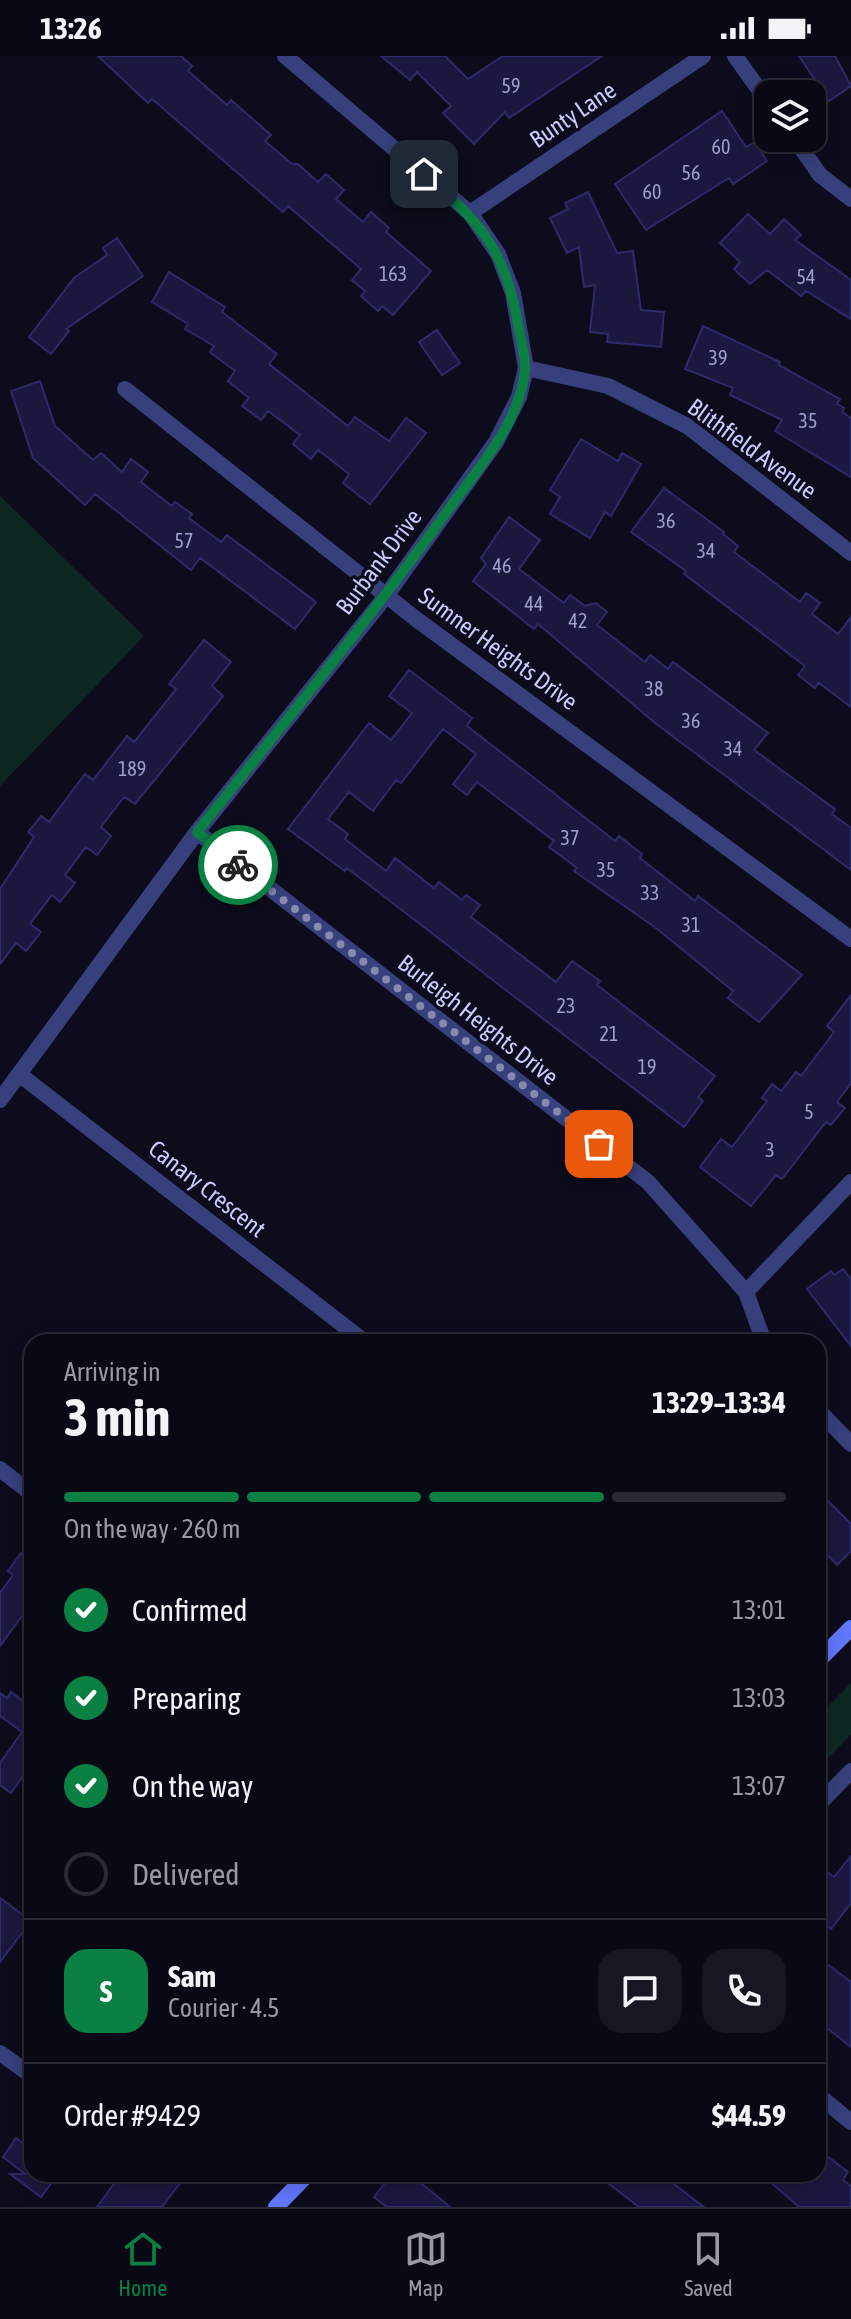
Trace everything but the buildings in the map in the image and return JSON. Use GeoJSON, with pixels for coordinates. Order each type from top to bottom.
{"type":"FeatureCollection","features":[{"type":"Feature","properties":{"kind":"main road"},"geometry":{"type":"LineString","coordinates":[[826,1653],[851,1628]]}},
{"type":"Feature","properties":{"kind":"main road"},"geometry":{"type":"LineString","coordinates":[[284,2204],[302,2182]]}},
{"type":"Feature","properties":{"kind":"street","name":"Burbank Drive"},"geometry":{"type":"LineString","coordinates":[[0,1100],[197,832],[386,596],[496,442],[519,397],[526,368],[513,293],[498,254],[470,213],[285,56]]}},
{"type":"Feature","properties":{"kind":"street","name":"Bunty Lane"},"geometry":{"type":"LineString","coordinates":[[470,213],[703,56]]}},
{"type":"Feature","properties":{"kind":"street"},"geometry":{"type":"LineString","coordinates":[[735,56],[754,82]]}},
{"type":"Feature","properties":{"kind":"street"},"geometry":{"type":"LineString","coordinates":[[804,152],[820,175],[851,199]]}},
{"type":"Feature","properties":{"kind":"street","name":"Blithfield Avenue"},"geometry":{"type":"LineString","coordinates":[[526,368],[608,386],[687,426],[851,553]]}},
{"type":"Feature","properties":{"kind":"street","name":"Sumner Heights Drive"},"geometry":{"type":"LineString","coordinates":[[125,389],[386,596],[851,939]]}},
{"type":"Feature","properties":{"kind":"street","name":"Burleigh Heights Drive"},"geometry":{"type":"LineString","coordinates":[[197,832],[648,1182],[746,1292],[761,1334]]}},
{"type":"Feature","properties":{"kind":"street","name":"Canary Crescent"},"geometry":{"type":"LineString","coordinates":[[19,1074],[355,1334]]}},
{"type":"Feature","properties":{"kind":"street"},"geometry":{"type":"LineString","coordinates":[[746,1292],[851,1182]]}},
{"type":"Feature","properties":{"kind":"street"},"geometry":{"type":"LineString","coordinates":[[826,1418],[851,1444]]}},
{"type":"Feature","properties":{"kind":"street"},"geometry":{"type":"LineString","coordinates":[[0,1469],[24,1488]]}},
{"type":"Feature","properties":{"kind":"street"},"geometry":{"type":"LineString","coordinates":[[826,1797],[851,1771]]}},
{"type":"Feature","properties":{"kind":"street"},"geometry":{"type":"LineString","coordinates":[[0,2053],[24,2070]]}},
{"type":"Feature","properties":{"kind":"street"},"geometry":{"type":"LineString","coordinates":[[826,2102],[851,2122]]}},
{"type":"Feature","properties":{"kind":"green space"},"geometry":{"type":"Polygon","coordinates":[[[0,496],[144,636],[0,786],[0,496]]]}},
{"type":"Feature","properties":{"kind":"green space"},"geometry":{"type":"Polygon","coordinates":[[[851,1683],[851,1735],[826,1760],[826,1708],[851,1683]]]}},
{"type":"Feature","properties":{"kind":"way so far"},"geometry":{"type":"LineString","coordinates":[[238,865],[599,1144]]}},
{"type":"Feature","properties":{"kind":"route"},"geometry":{"type":"LineString","coordinates":[[238,865],[197,832],[386,596],[496,442],[519,397],[526,368],[513,293],[498,254],[470,213],[424,174]]}}]}
